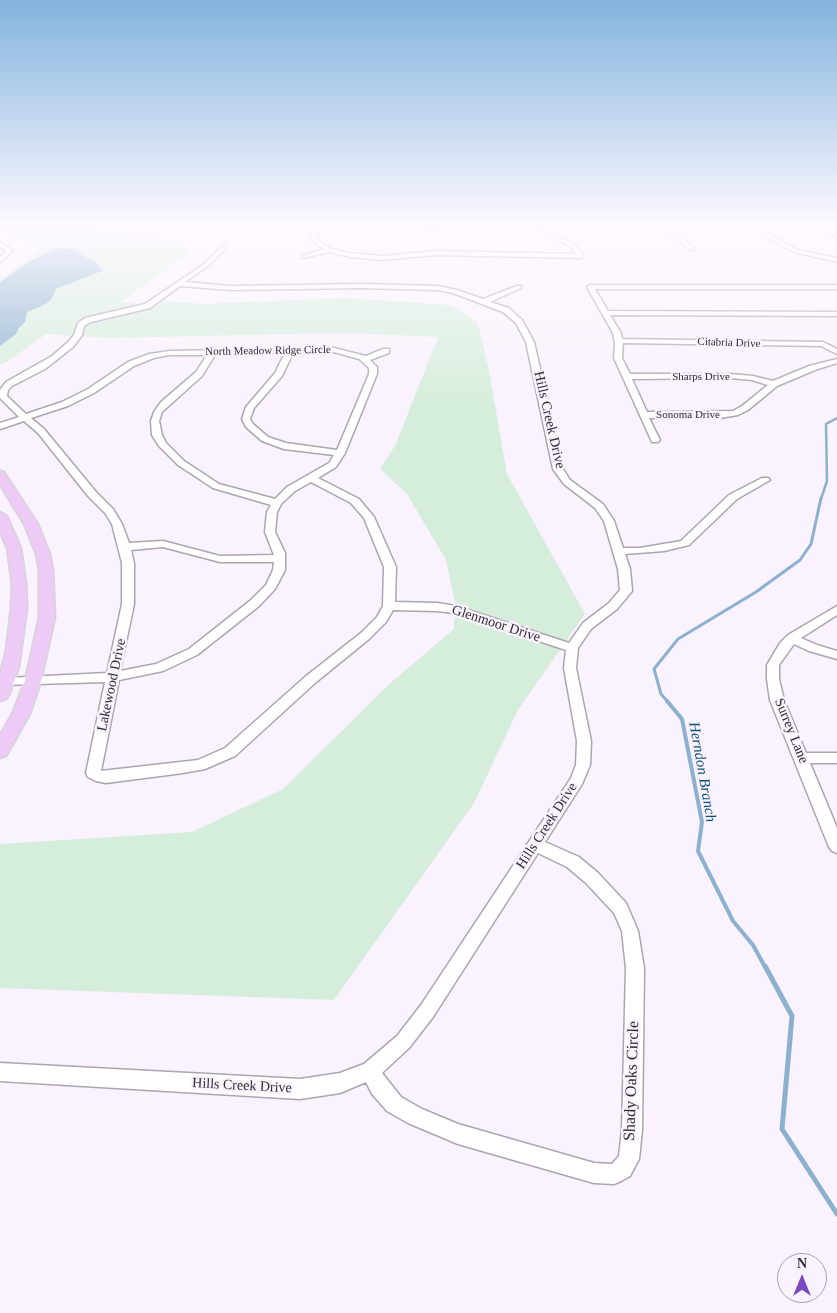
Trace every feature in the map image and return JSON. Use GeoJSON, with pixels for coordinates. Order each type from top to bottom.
{"type":"FeatureCollection","features":[{"type":"Feature","properties":{"kind":"main road"},"geometry":{"type":"LineString","coordinates":[[0,475],[31,524],[43,554],[46,570],[46,617],[41,651],[21,714],[0,751]]}},
{"type":"Feature","properties":{"kind":"main road"},"geometry":{"type":"LineString","coordinates":[[0,516],[14,548],[19,584],[14,650],[3,688]]}},
{"type":"Feature","properties":{"kind":"street","name":"Lakewood Drive"},"geometry":{"type":"LineString","coordinates":[[176,286],[143,308],[99,316],[88,320],[82,325],[78,335],[70,345],[55,358],[6,387],[3,396],[8,403],[41,431],[92,494],[109,511],[117,524],[125,547],[128,563],[128,604],[94,773],[96,776],[106,777],[183,768],[200,764],[225,754],[241,744],[325,667],[375,628],[382,619],[389,606],[390,566],[369,517],[355,500],[311,478]]}},
{"type":"Feature","properties":{"kind":"street","name":"Hills Creek Drive"},"geometry":{"type":"LineString","coordinates":[[214,286],[240,288],[344,286]]}},
{"type":"Feature","properties":{"kind":"street","name":"Hills Creek Drive"},"geometry":{"type":"LineString","coordinates":[[0,1072],[300,1089],[340,1083],[370,1071],[403,1042],[427,1011],[568,794],[583,765],[584,741],[570,668],[572,648],[587,626],[613,606],[627,586],[614,532],[604,513],[592,500],[567,482],[558,469],[533,351],[526,332],[510,313],[502,307],[455,290],[371,286]]}},
{"type":"Feature","properties":{"kind":"street"},"geometry":{"type":"LineString","coordinates":[[485,300],[519,287]]}},
{"type":"Feature","properties":{"kind":"street"},"geometry":{"type":"LineString","coordinates":[[655,440],[618,358],[618,333],[590,287],[837,287]]}},
{"type":"Feature","properties":{"kind":"street"},"geometry":{"type":"LineString","coordinates":[[606,313],[837,314]]}},
{"type":"Feature","properties":{"kind":"street","name":"Citabria Drive"},"geometry":{"type":"LineString","coordinates":[[619,340],[727,344],[822,344],[837,352]]}},
{"type":"Feature","properties":{"kind":"street"},"geometry":{"type":"LineString","coordinates":[[291,350],[279,374],[250,408],[246,419],[256,431],[272,442],[293,448],[340,453]]}},
{"type":"Feature","properties":{"kind":"street","name":"North Meadow Ridge Circle"},"geometry":{"type":"LineString","coordinates":[[0,426],[75,400],[143,357],[213,351],[334,350],[366,359]]}},
{"type":"Feature","properties":{"kind":"street"},"geometry":{"type":"LineString","coordinates":[[213,351],[199,374],[164,404],[158,412],[155,421],[157,435],[162,444],[181,463],[216,486],[235,493],[277,503]]}},
{"type":"Feature","properties":{"kind":"street"},"geometry":{"type":"LineString","coordinates":[[3,688],[33,681],[112,677],[159,668],[193,652],[219,633],[265,594],[276,578],[280,558],[269,526],[277,503],[291,489],[333,465],[340,453],[373,374],[373,367],[366,359],[386,352]]}},
{"type":"Feature","properties":{"kind":"street","name":"Sonoma Drive"},"geometry":{"type":"LineString","coordinates":[[644,415],[720,415],[735,413],[746,408],[774,384],[812,368],[837,361]]}},
{"type":"Feature","properties":{"kind":"street","name":"Sharps Drive"},"geometry":{"type":"LineString","coordinates":[[626,377],[730,376],[753,378],[774,384]]}},
{"type":"Feature","properties":{"kind":"street"},"geometry":{"type":"LineString","coordinates":[[619,551],[640,551],[684,543],[733,497],[765,480]]}},
{"type":"Feature","properties":{"kind":"street"},"geometry":{"type":"LineString","coordinates":[[125,547],[163,544],[220,558],[258,560],[280,558]]}},
{"type":"Feature","properties":{"kind":"street","name":"Glenmoor Drive"},"geometry":{"type":"LineString","coordinates":[[389,606],[438,607],[456,610],[572,648]]}},
{"type":"Feature","properties":{"kind":"street","name":"Surrey Lane"},"geometry":{"type":"LineString","coordinates":[[837,610],[792,638],[780,650],[772,665],[777,700],[837,847]]}},
{"type":"Feature","properties":{"kind":"street"},"geometry":{"type":"LineString","coordinates":[[792,638],[813,648],[837,655]]}},
{"type":"Feature","properties":{"kind":"street"},"geometry":{"type":"LineString","coordinates":[[801,758],[837,758]]}},
{"type":"Feature","properties":{"kind":"street","name":"Shady Oaks Circle"},"geometry":{"type":"LineString","coordinates":[[370,1071],[379,1087],[394,1104],[415,1116],[449,1130],[594,1173],[614,1174],[623,1169],[629,1159],[632,1130],[635,968],[630,931],[620,908],[592,878],[573,862],[534,845]]}},
{"type":"Feature","properties":{"kind":"green space"},"geometry":{"type":"Polygon","coordinates":[[[0,286],[143,286],[121,302],[156,306],[164,301],[202,304],[346,298],[452,305],[478,323],[489,371],[507,474],[585,614],[518,710],[474,803],[334,1000],[0,988],[0,844],[192,832],[283,789],[387,686],[454,629],[455,603],[446,560],[407,494],[380,469],[395,446],[438,337],[341,333],[110,338],[46,334],[0,365],[0,286]]]}},
{"type":"Feature","properties":{"kind":"water"},"geometry":{"type":"Polygon","coordinates":[[[0,286],[63,286],[56,289],[51,300],[27,312],[25,322],[16,334],[0,346],[0,286]]]}},
{"type":"Feature","properties":{"kind":"waterway","name":"Herndon Branch"},"geometry":{"type":"LineString","coordinates":[[821,499],[827,481],[826,424],[837,418]]}},
{"type":"Feature","properties":{"kind":"waterway","name":"Herndon Branch"},"geometry":{"type":"LineString","coordinates":[[668,702],[661,694],[654,669],[678,639],[756,592],[800,560],[811,544],[821,498]]}},
{"type":"Feature","properties":{"kind":"waterway","name":"Herndon Branch"},"geometry":{"type":"LineString","coordinates":[[667,701],[682,719],[702,822],[698,851],[733,921],[753,945],[765,967]]}},
{"type":"Feature","properties":{"kind":"waterway","name":"Herndon Branch"},"geometry":{"type":"LineString","coordinates":[[765,966],[792,1016],[782,1129],[837,1214]]}}]}
